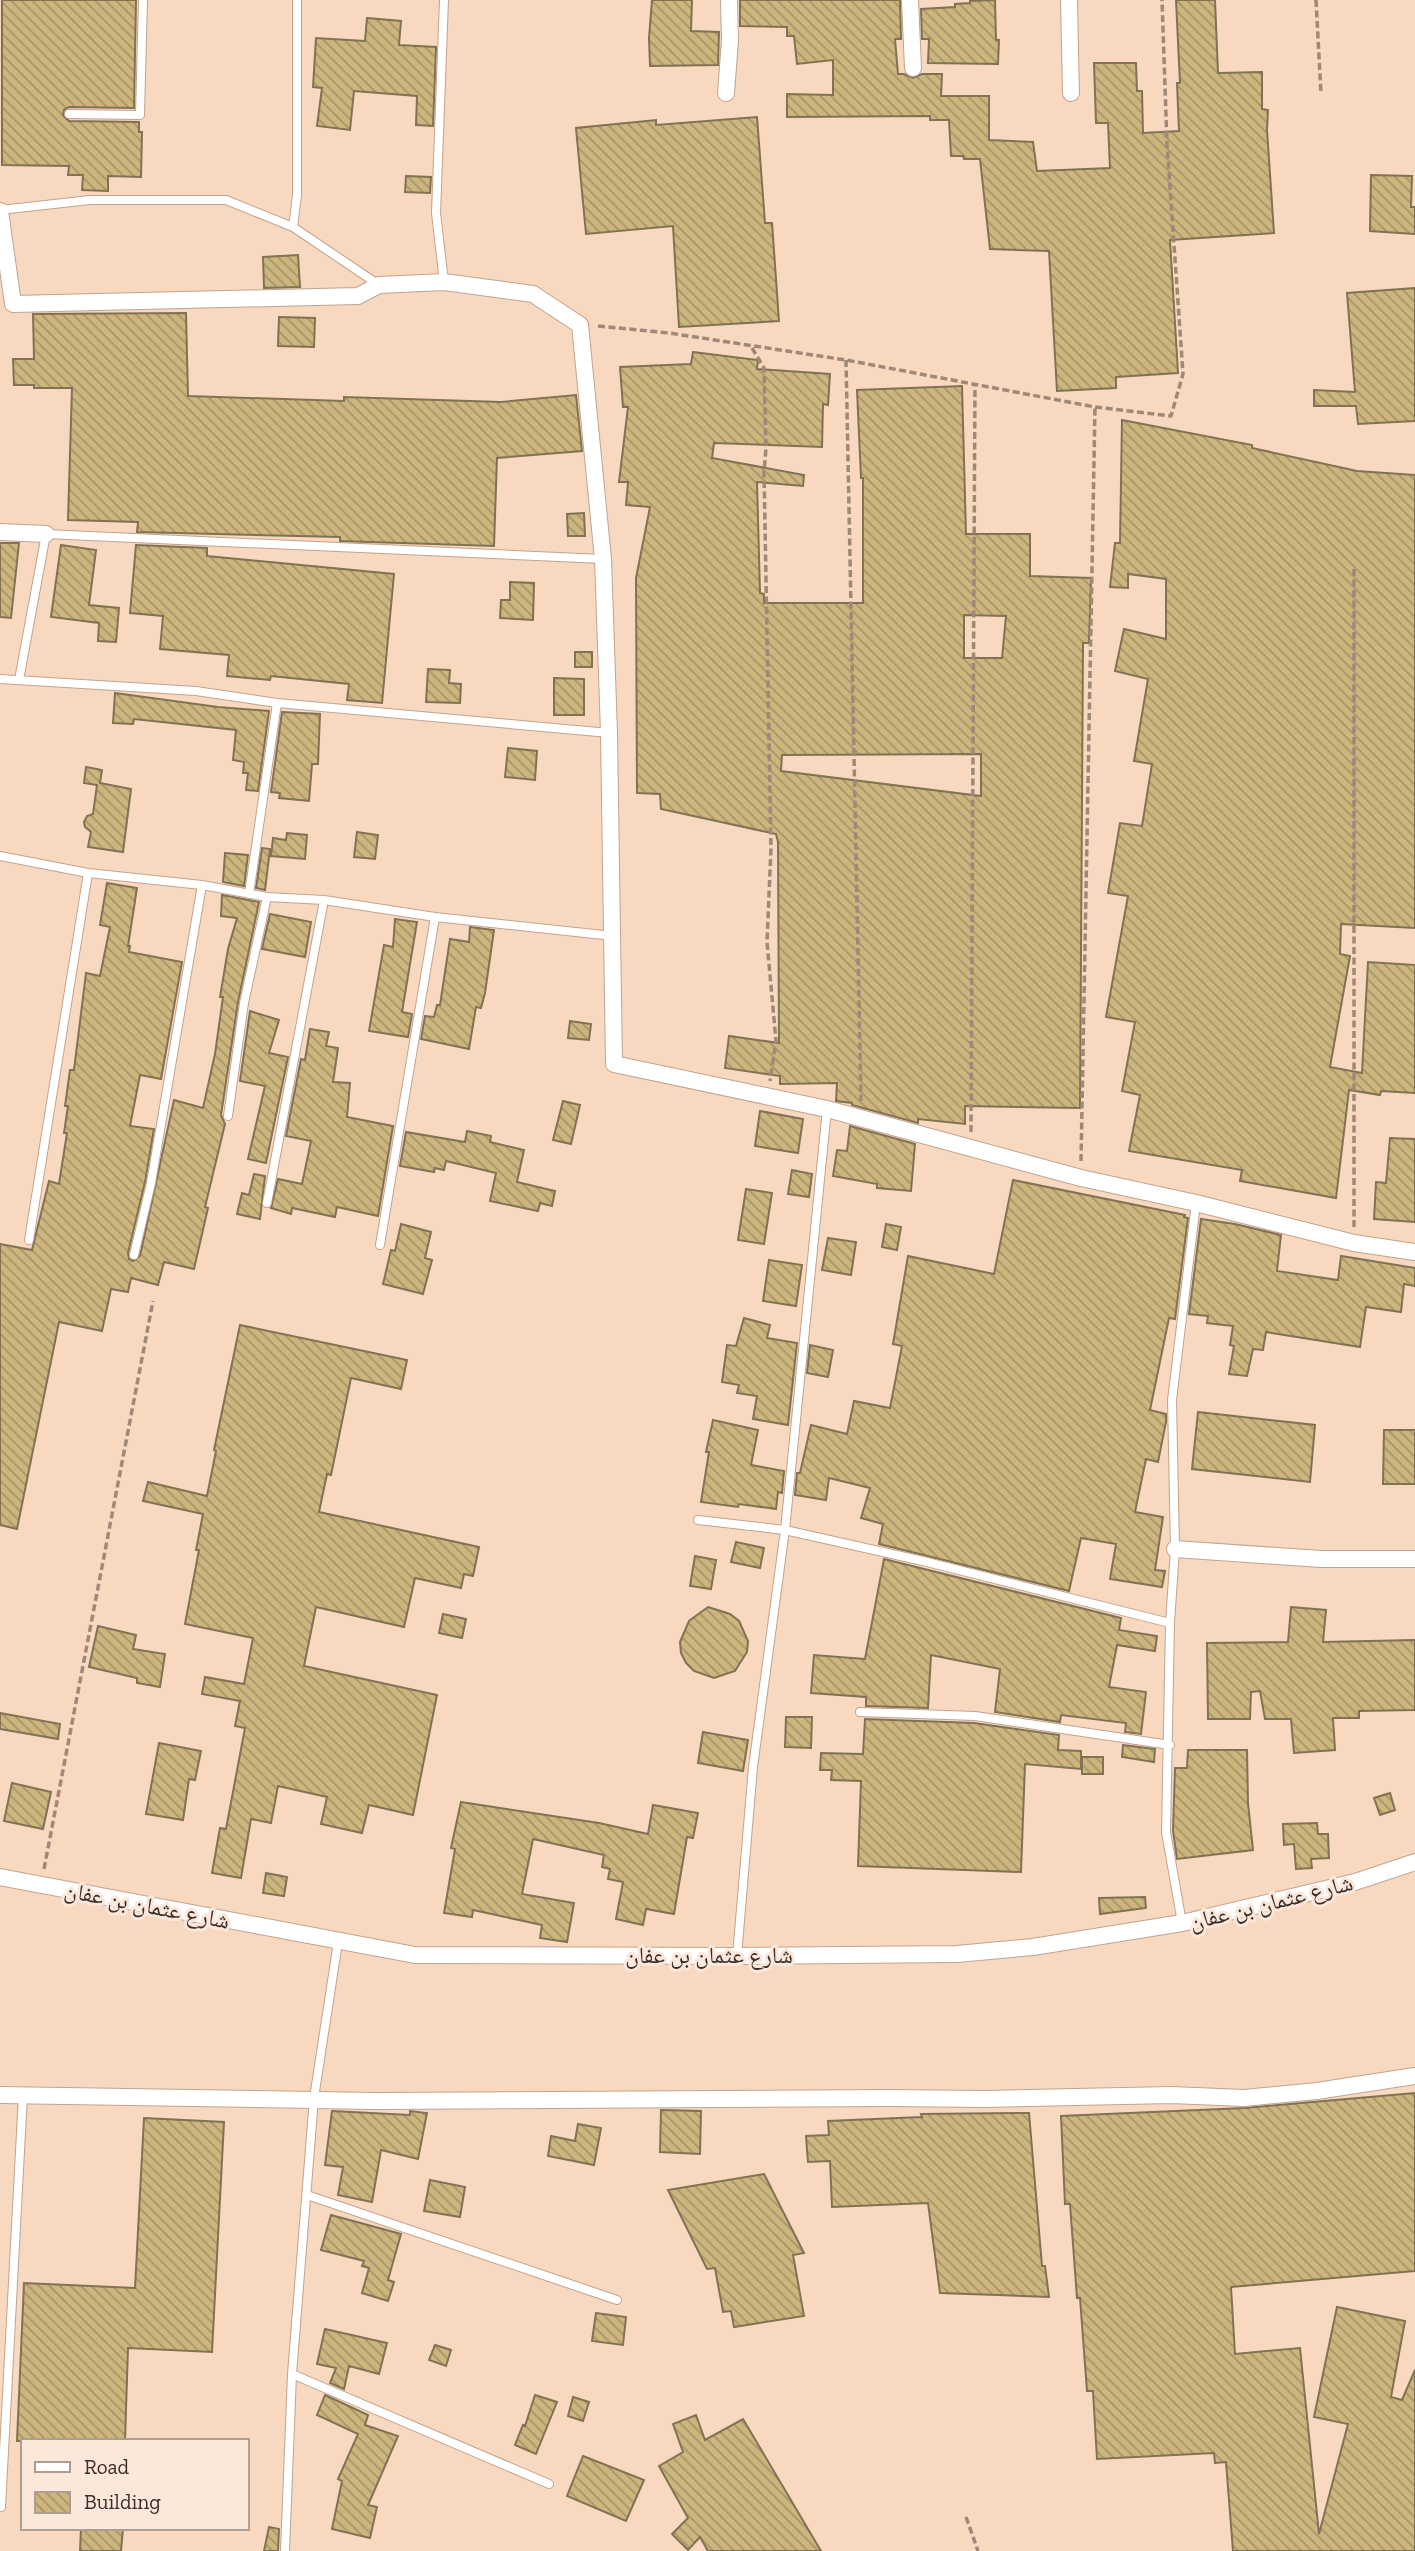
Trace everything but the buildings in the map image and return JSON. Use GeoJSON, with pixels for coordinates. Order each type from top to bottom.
{"type":"FeatureCollection","features":[{"type":"Feature","properties":{"kind":"street"},"geometry":{"type":"LineString","coordinates":[[726,93],[730,40],[729,0]]}},
{"type":"Feature","properties":{"kind":"street"},"geometry":{"type":"LineString","coordinates":[[910,0],[913,68]]}},
{"type":"Feature","properties":{"kind":"street"},"geometry":{"type":"LineString","coordinates":[[1069,0],[1071,93]]}},
{"type":"Feature","properties":{"kind":"street"},"geometry":{"type":"LineString","coordinates":[[0,211],[13,304],[358,296],[379,285],[443,282],[533,294],[580,325],[603,559],[610,733],[614,1064],[827,1109],[1080,1178],[1196,1203],[1353,1243],[1415,1252]]}},
{"type":"Feature","properties":{"kind":"street"},"geometry":{"type":"LineString","coordinates":[[0,532],[46,534]]}},
{"type":"Feature","properties":{"kind":"street"},"geometry":{"type":"LineString","coordinates":[[1175,1549],[1321,1559],[1415,1559]]}},
{"type":"Feature","properties":{"kind":"street","name":"شارع عثمان بن عفان"},"geometry":{"type":"LineString","coordinates":[[0,1877],[415,1955],[957,1954],[1033,1947],[1181,1923],[1356,1882],[1415,1862]]}},
{"type":"Feature","properties":{"kind":"street"},"geometry":{"type":"LineString","coordinates":[[0,2095],[375,2101],[985,2099],[1171,2095],[1244,2098],[1317,2091],[1415,2076]]}},
{"type":"Feature","properties":{"kind":"lane"},"geometry":{"type":"LineString","coordinates":[[69,114],[140,114],[143,0]]}},
{"type":"Feature","properties":{"kind":"lane"},"geometry":{"type":"LineString","coordinates":[[293,228],[297,195],[297,0]]}},
{"type":"Feature","properties":{"kind":"lane"},"geometry":{"type":"LineString","coordinates":[[443,282],[436,213],[444,0]]}},
{"type":"Feature","properties":{"kind":"lane"},"geometry":{"type":"LineString","coordinates":[[0,211],[90,200],[226,200],[293,228],[379,285]]}},
{"type":"Feature","properties":{"kind":"lane"},"geometry":{"type":"LineString","coordinates":[[19,680],[46,534],[603,559]]}},
{"type":"Feature","properties":{"kind":"lane"},"geometry":{"type":"LineString","coordinates":[[0,679],[196,691],[277,703],[610,733]]}},
{"type":"Feature","properties":{"kind":"lane"},"geometry":{"type":"LineString","coordinates":[[249,894],[277,703]]}},
{"type":"Feature","properties":{"kind":"lane"},"geometry":{"type":"LineString","coordinates":[[0,856],[88,873],[202,885],[267,897],[324,900],[435,917],[613,936]]}},
{"type":"Feature","properties":{"kind":"lane"},"geometry":{"type":"LineString","coordinates":[[29,1240],[88,873]]}},
{"type":"Feature","properties":{"kind":"lane"},"geometry":{"type":"LineString","coordinates":[[134,1255],[151,1183],[202,885]]}},
{"type":"Feature","properties":{"kind":"lane"},"geometry":{"type":"LineString","coordinates":[[228,1116],[244,1003],[267,897]]}},
{"type":"Feature","properties":{"kind":"lane"},"geometry":{"type":"LineString","coordinates":[[267,1203],[324,900]]}},
{"type":"Feature","properties":{"kind":"lane"},"geometry":{"type":"LineString","coordinates":[[380,1245],[435,917]]}},
{"type":"Feature","properties":{"kind":"lane"},"geometry":{"type":"LineString","coordinates":[[737,1956],[753,1768],[785,1530],[827,1109]]}},
{"type":"Feature","properties":{"kind":"lane"},"geometry":{"type":"LineString","coordinates":[[1181,1923],[1167,1832],[1170,1623],[1175,1549],[1172,1400],[1196,1203]]}},
{"type":"Feature","properties":{"kind":"lane"},"geometry":{"type":"LineString","coordinates":[[698,1520],[785,1530],[1170,1623]]}},
{"type":"Feature","properties":{"kind":"lane"},"geometry":{"type":"LineString","coordinates":[[860,1712],[975,1716],[1170,1745]]}},
{"type":"Feature","properties":{"kind":"lane"},"geometry":{"type":"LineString","coordinates":[[285,2551],[292,2374],[314,2098],[338,1942]]}},
{"type":"Feature","properties":{"kind":"lane"},"geometry":{"type":"LineString","coordinates":[[1,2507],[23,2095]]}},
{"type":"Feature","properties":{"kind":"lane"},"geometry":{"type":"LineString","coordinates":[[307,2195],[617,2300]]}},
{"type":"Feature","properties":{"kind":"lane"},"geometry":{"type":"LineString","coordinates":[[292,2374],[549,2484]]}},
{"type":"Feature","properties":{"kind":"path"},"geometry":{"type":"LineString","coordinates":[[580,325],[669,333],[846,360],[1095,407],[1171,416],[1182,374],[1167,144],[1162,0]]}},
{"type":"Feature","properties":{"kind":"path"},"geometry":{"type":"LineString","coordinates":[[1316,0],[1321,94]]}},
{"type":"Feature","properties":{"kind":"path"},"geometry":{"type":"LineString","coordinates":[[751,346],[764,368],[766,448],[764,472],[771,848],[767,942],[776,1041],[767,1097]]}},
{"type":"Feature","properties":{"kind":"path"},"geometry":{"type":"LineString","coordinates":[[846,360],[861,1120]]}},
{"type":"Feature","properties":{"kind":"path"},"geometry":{"type":"LineString","coordinates":[[971,1149],[975,383]]}},
{"type":"Feature","properties":{"kind":"path"},"geometry":{"type":"LineString","coordinates":[[1080,1178],[1095,407]]}},
{"type":"Feature","properties":{"kind":"path"},"geometry":{"type":"LineString","coordinates":[[1353,1243],[1354,567]]}},
{"type":"Feature","properties":{"kind":"path"},"geometry":{"type":"LineString","coordinates":[[41,1885],[153,1301]]}},
{"type":"Feature","properties":{"kind":"path"},"geometry":{"type":"LineString","coordinates":[[966,2517],[978,2551]]}}]}
